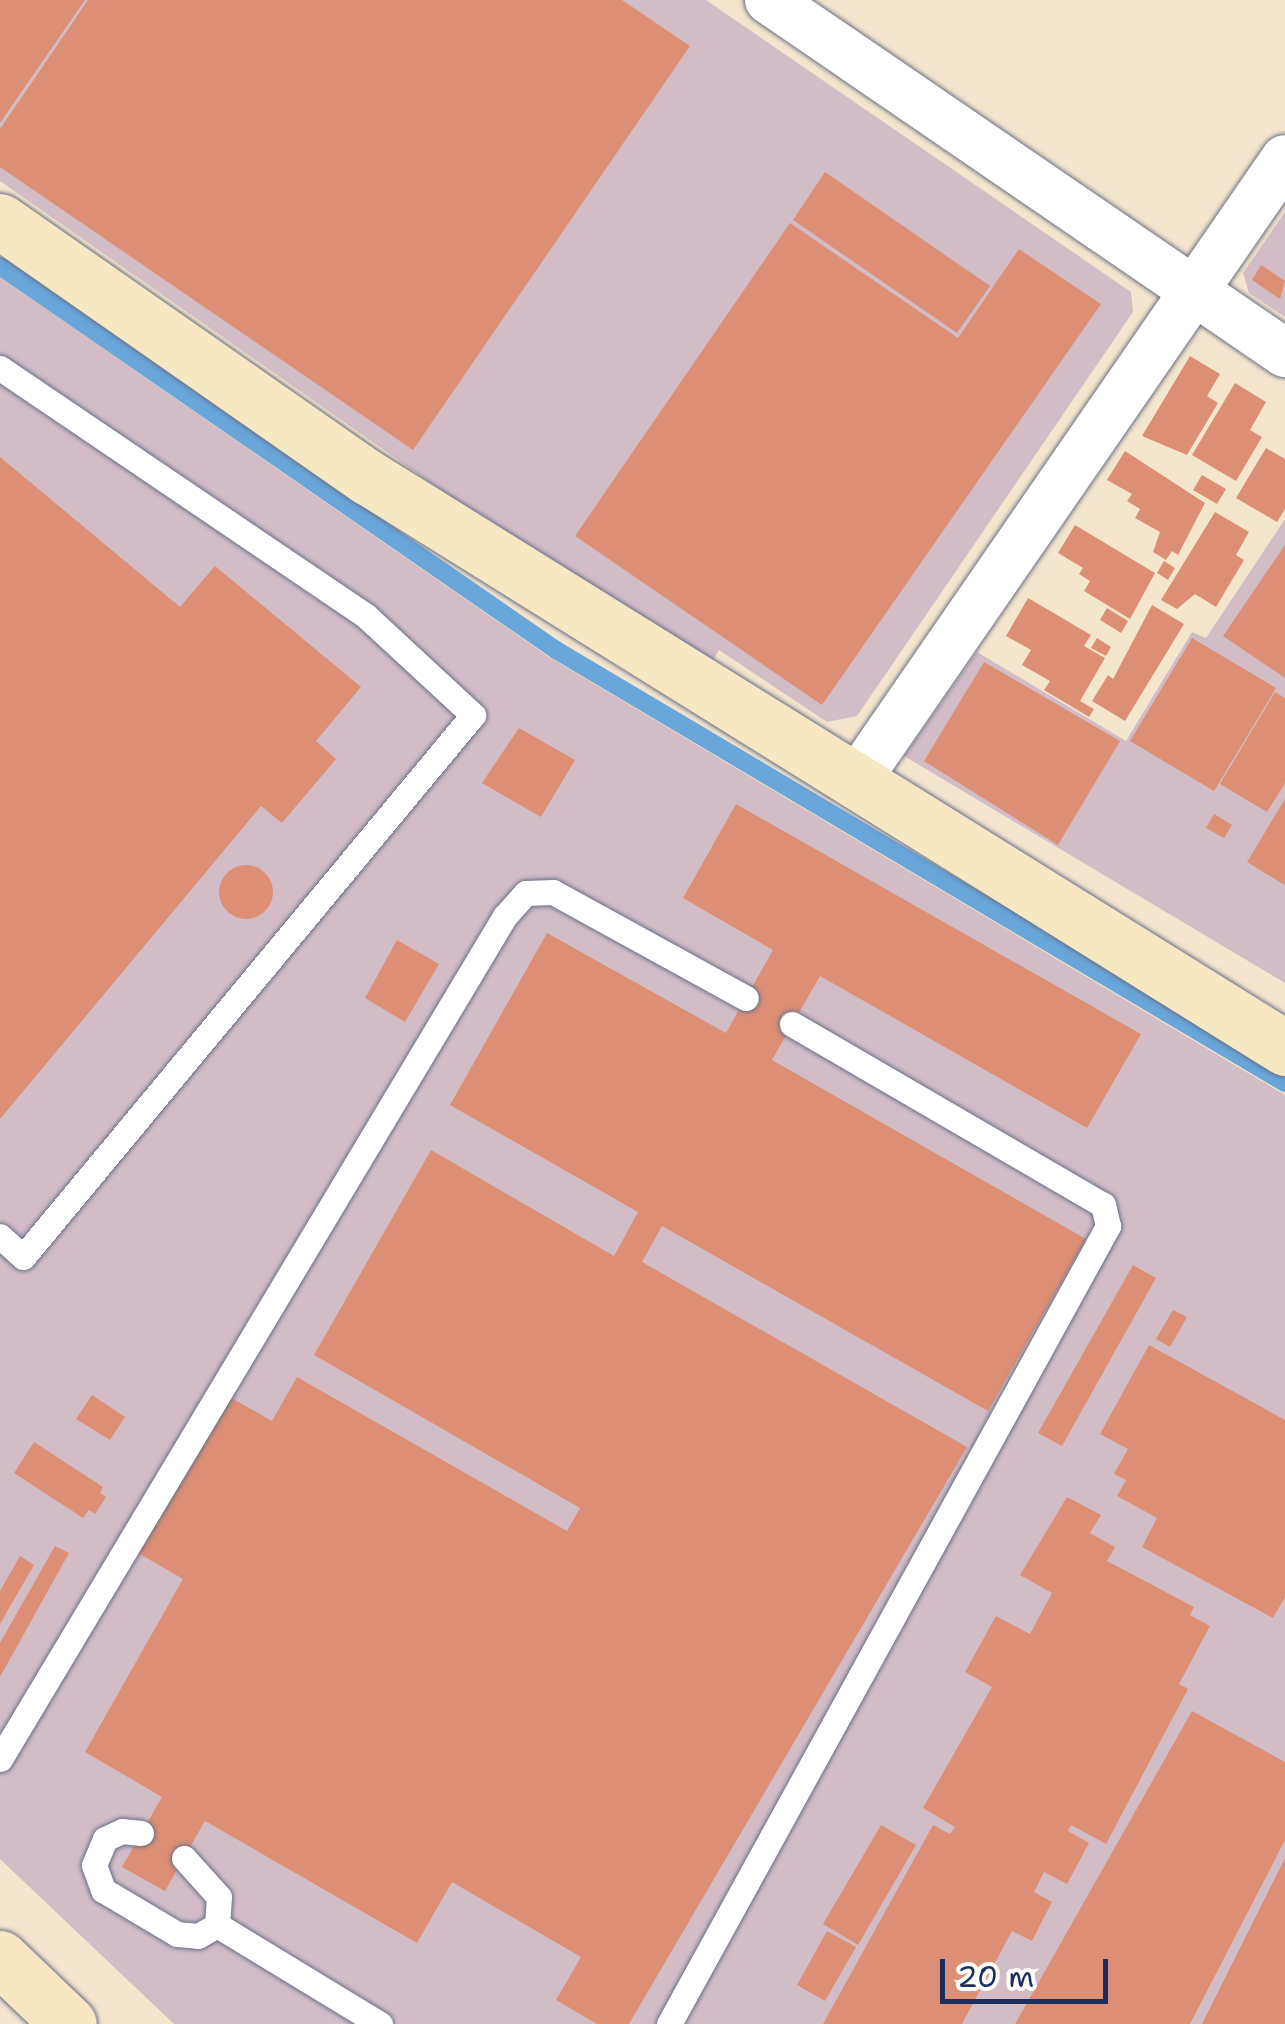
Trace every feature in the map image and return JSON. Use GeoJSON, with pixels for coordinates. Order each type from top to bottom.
{"type":"FeatureCollection","features":[{"type":"Feature","properties":{"kind":"street"},"geometry":{"type":"LineString","coordinates":[[769,0],[1285,354]]}},
{"type":"Feature","properties":{"kind":"street"},"geometry":{"type":"LineString","coordinates":[[854,784],[1285,159]]}},
{"type":"Feature","properties":{"kind":"street"},"geometry":{"type":"LineString","coordinates":[[0,221],[369,478],[854,784],[1285,1048]]}},
{"type":"Feature","properties":{"kind":"street"},"geometry":{"type":"LineString","coordinates":[[0,1958],[70,2024]]}},
{"type":"Feature","properties":{"kind":"lane"},"geometry":{"type":"LineString","coordinates":[[0,368],[366,616],[473,716],[23,1256],[0,1236]]}},
{"type":"Feature","properties":{"kind":"lane"},"geometry":{"type":"LineString","coordinates":[[0,1759],[504,916],[526,893],[553,892],[746,998]]}},
{"type":"Feature","properties":{"kind":"lane"},"geometry":{"type":"LineString","coordinates":[[670,2024],[1108,1226],[1103,1204],[792,1024]]}},
{"type":"Feature","properties":{"kind":"lane"},"geometry":{"type":"LineString","coordinates":[[141,1833],[104,1839],[94,1866],[102,1890],[177,1934],[198,1936],[217,1925]]}},
{"type":"Feature","properties":{"kind":"lane"},"geometry":{"type":"LineString","coordinates":[[184,1858],[219,1897],[217,1925]]}},
{"type":"Feature","properties":{"kind":"lane"},"geometry":{"type":"LineString","coordinates":[[217,1925],[380,2024]]}},
{"type":"Feature","properties":{"kind":"shaded area"},"geometry":{"type":"Polygon","coordinates":[[[0,0],[706,0],[1131,292],[1133,312],[857,716],[827,722],[719,650],[709,667],[637,627],[0,181],[0,0]]]}},
{"type":"Feature","properties":{"kind":"shaded area"},"geometry":{"type":"Polygon","coordinates":[[[1285,212],[1285,317],[1249,293],[1243,273],[1285,212]]]}},
{"type":"Feature","properties":{"kind":"shaded area"},"geometry":{"type":"Polygon","coordinates":[[[0,277],[549,657],[1285,1095],[1285,2024],[174,2024],[0,1859],[0,277]]]}},
{"type":"Feature","properties":{"kind":"shaded area"},"geometry":{"type":"Polygon","coordinates":[[[1285,519],[1285,983],[904,756],[977,652],[1126,741],[1192,632],[1206,638],[1285,519]]]}},
{"type":"Feature","properties":{"kind":"building"},"geometry":{"type":"Polygon","coordinates":[[[0,0],[85,0],[0,123],[0,0]]]}},
{"type":"Feature","properties":{"kind":"building"},"geometry":{"type":"Polygon","coordinates":[[[88,0],[622,0],[690,46],[413,450],[0,167],[0,129],[88,0]]]}},
{"type":"Feature","properties":{"kind":"building"},"geometry":{"type":"Polygon","coordinates":[[[825,172],[990,286],[957,333],[793,220],[825,172]]]}},
{"type":"Feature","properties":{"kind":"building"},"geometry":{"type":"Polygon","coordinates":[[[790,223],[958,338],[1019,249],[1101,304],[822,705],[575,536],[790,223]]]}},
{"type":"Feature","properties":{"kind":"building"},"geometry":{"type":"Polygon","coordinates":[[[1261,265],[1285,281],[1280,299],[1252,280],[1261,265]]]}},
{"type":"Feature","properties":{"kind":"building"},"geometry":{"type":"Polygon","coordinates":[[[1190,356],[1220,374],[1207,396],[1218,403],[1187,455],[1142,436],[1190,356]]]}},
{"type":"Feature","properties":{"kind":"building"},"geometry":{"type":"Polygon","coordinates":[[[1235,383],[1266,402],[1250,430],[1262,437],[1236,481],[1192,455],[1235,383]]]}},
{"type":"Feature","properties":{"kind":"building"},"geometry":{"type":"Polygon","coordinates":[[[1266,448],[1285,459],[1285,509],[1277,522],[1236,498],[1266,448]]]}},
{"type":"Feature","properties":{"kind":"building"},"geometry":{"type":"Polygon","coordinates":[[[1125,451],[1205,503],[1178,555],[1172,551],[1166,560],[1153,552],[1160,532],[1135,518],[1140,509],[1127,501],[1132,494],[1107,480],[1125,451]]]}},
{"type":"Feature","properties":{"kind":"building"},"geometry":{"type":"Polygon","coordinates":[[[0,457],[180,607],[215,566],[361,687],[316,741],[336,759],[282,823],[261,806],[0,1119],[0,457]]]}},
{"type":"Feature","properties":{"kind":"building"},"geometry":{"type":"Polygon","coordinates":[[[1202,475],[1226,489],[1217,504],[1193,490],[1202,475]]]}},
{"type":"Feature","properties":{"kind":"building"},"geometry":{"type":"Polygon","coordinates":[[[1215,512],[1249,532],[1236,555],[1244,560],[1216,607],[1195,594],[1177,609],[1161,600],[1215,512]]]}},
{"type":"Feature","properties":{"kind":"building"},"geometry":{"type":"Polygon","coordinates":[[[1075,525],[1155,573],[1130,619],[1084,591],[1090,581],[1079,574],[1083,568],[1058,553],[1075,525]]]}},
{"type":"Feature","properties":{"kind":"building"},"geometry":{"type":"Polygon","coordinates":[[[1285,545],[1285,678],[1223,636],[1285,545]]]}},
{"type":"Feature","properties":{"kind":"building"},"geometry":{"type":"Polygon","coordinates":[[[1164,561],[1175,568],[1168,580],[1157,573],[1164,561]]]}},
{"type":"Feature","properties":{"kind":"building"},"geometry":{"type":"Polygon","coordinates":[[[1028,598],[1091,635],[1084,646],[1105,658],[1080,701],[1094,709],[1089,717],[1044,690],[1050,681],[1022,665],[1031,650],[1006,636],[1028,598]]]}},
{"type":"Feature","properties":{"kind":"building"},"geometry":{"type":"Polygon","coordinates":[[[1152,605],[1184,624],[1125,721],[1092,701],[1108,675],[1113,679],[1152,605]]]}},
{"type":"Feature","properties":{"kind":"building"},"geometry":{"type":"Polygon","coordinates":[[[1107,608],[1128,621],[1121,633],[1100,620],[1107,608]]]}},
{"type":"Feature","properties":{"kind":"building"},"geometry":{"type":"Polygon","coordinates":[[[1097,638],[1111,647],[1106,656],[1091,648],[1097,638]]]}},
{"type":"Feature","properties":{"kind":"building"},"geometry":{"type":"Polygon","coordinates":[[[1192,638],[1276,688],[1214,791],[1130,741],[1192,638]]]}},
{"type":"Feature","properties":{"kind":"building"},"geometry":{"type":"Polygon","coordinates":[[[984,662],[1120,741],[1058,845],[924,761],[984,662]]]}},
{"type":"Feature","properties":{"kind":"building"},"geometry":{"type":"Polygon","coordinates":[[[1275,692],[1285,698],[1285,783],[1267,812],[1220,784],[1275,692]]]}},
{"type":"Feature","properties":{"kind":"building"},"geometry":{"type":"Polygon","coordinates":[[[519,728],[575,760],[541,817],[482,783],[519,728]]]}},
{"type":"Feature","properties":{"kind":"building"},"geometry":{"type":"Polygon","coordinates":[[[1285,799],[1285,885],[1247,862],[1285,799]]]}},
{"type":"Feature","properties":{"kind":"building"},"geometry":{"type":"Polygon","coordinates":[[[736,804],[1141,1034],[1087,1128],[820,976],[772,1060],[1086,1239],[988,1411],[662,1226],[642,1262],[967,1447],[629,2024],[597,2024],[556,2000],[581,1957],[452,1882],[417,1943],[205,1821],[165,1891],[122,1867],[162,1797],[85,1752],[183,1579],[138,1553],[228,1396],[272,1421],[297,1377],[567,1531],[580,1508],[314,1355],[431,1150],[614,1256],[638,1212],[450,1105],[547,933],[726,1033],[773,950],[683,898],[736,804]]]}},
{"type":"Feature","properties":{"kind":"building"},"geometry":{"type":"Polygon","coordinates":[[[1214,814],[1232,825],[1224,838],[1206,828],[1214,814]]]}},
{"type":"Feature","properties":{"kind":"building"},"geometry":{"type":"Polygon","coordinates":[[[246,865],[265,873],[273,892],[265,911],[246,919],[227,911],[219,892],[227,873],[246,865]]]}},
{"type":"Feature","properties":{"kind":"building"},"geometry":{"type":"Polygon","coordinates":[[[397,940],[439,964],[405,1022],[365,998],[397,940]]]}},
{"type":"Feature","properties":{"kind":"building"},"geometry":{"type":"Polygon","coordinates":[[[1133,1265],[1156,1278],[1062,1446],[1038,1433],[1133,1265]]]}},
{"type":"Feature","properties":{"kind":"building"},"geometry":{"type":"Polygon","coordinates":[[[1173,1310],[1187,1317],[1170,1347],[1156,1339],[1173,1310]]]}},
{"type":"Feature","properties":{"kind":"building"},"geometry":{"type":"Polygon","coordinates":[[[1149,1345],[1285,1420],[1285,1597],[1273,1618],[1142,1547],[1157,1518],[1117,1496],[1126,1480],[1114,1474],[1128,1449],[1100,1434],[1149,1345]]]}},
{"type":"Feature","properties":{"kind":"building"},"geometry":{"type":"Polygon","coordinates":[[[92,1395],[125,1417],[110,1440],[76,1419],[92,1395]]]}},
{"type":"Feature","properties":{"kind":"building"},"geometry":{"type":"Polygon","coordinates":[[[34,1442],[103,1487],[100,1493],[106,1497],[95,1514],[89,1510],[83,1518],[14,1473],[34,1442]]]}},
{"type":"Feature","properties":{"kind":"building"},"geometry":{"type":"Polygon","coordinates":[[[1067,1497],[1101,1515],[1090,1533],[1115,1547],[1107,1561],[1194,1607],[1190,1615],[1210,1626],[1179,1684],[1188,1689],[1106,1844],[1071,1825],[1068,1831],[1089,1843],[1067,1884],[1044,1872],[1034,1892],[1052,1902],[1032,1941],[1012,1931],[962,2024],[823,2024],[933,1825],[950,1834],[955,1827],[923,1808],[992,1687],[965,1672],[996,1616],[1030,1634],[1052,1593],[1020,1575],[1067,1497]]]}},
{"type":"Feature","properties":{"kind":"building"},"geometry":{"type":"Polygon","coordinates":[[[55,1546],[69,1553],[0,1677],[0,1643],[55,1546]]]}},
{"type":"Feature","properties":{"kind":"building"},"geometry":{"type":"Polygon","coordinates":[[[20,1556],[34,1565],[0,1624],[0,1591],[20,1556]]]}},
{"type":"Feature","properties":{"kind":"building"},"geometry":{"type":"Polygon","coordinates":[[[1192,1711],[1285,1762],[1285,1840],[1190,2024],[1015,2024],[1192,1711]]]}},
{"type":"Feature","properties":{"kind":"building"},"geometry":{"type":"Polygon","coordinates":[[[881,1825],[916,1845],[858,1945],[823,1924],[881,1825]]]}},
{"type":"Feature","properties":{"kind":"building"},"geometry":{"type":"Polygon","coordinates":[[[1285,1858],[1285,2024],[1202,2024],[1285,1858]]]}},
{"type":"Feature","properties":{"kind":"building"},"geometry":{"type":"Polygon","coordinates":[[[827,1931],[856,1947],[825,2001],[797,1985],[827,1931]]]}},
{"type":"Feature","properties":{"kind":"waterway"},"geometry":{"type":"LineString","coordinates":[[0,266],[556,650],[1285,1083]]}}]}
